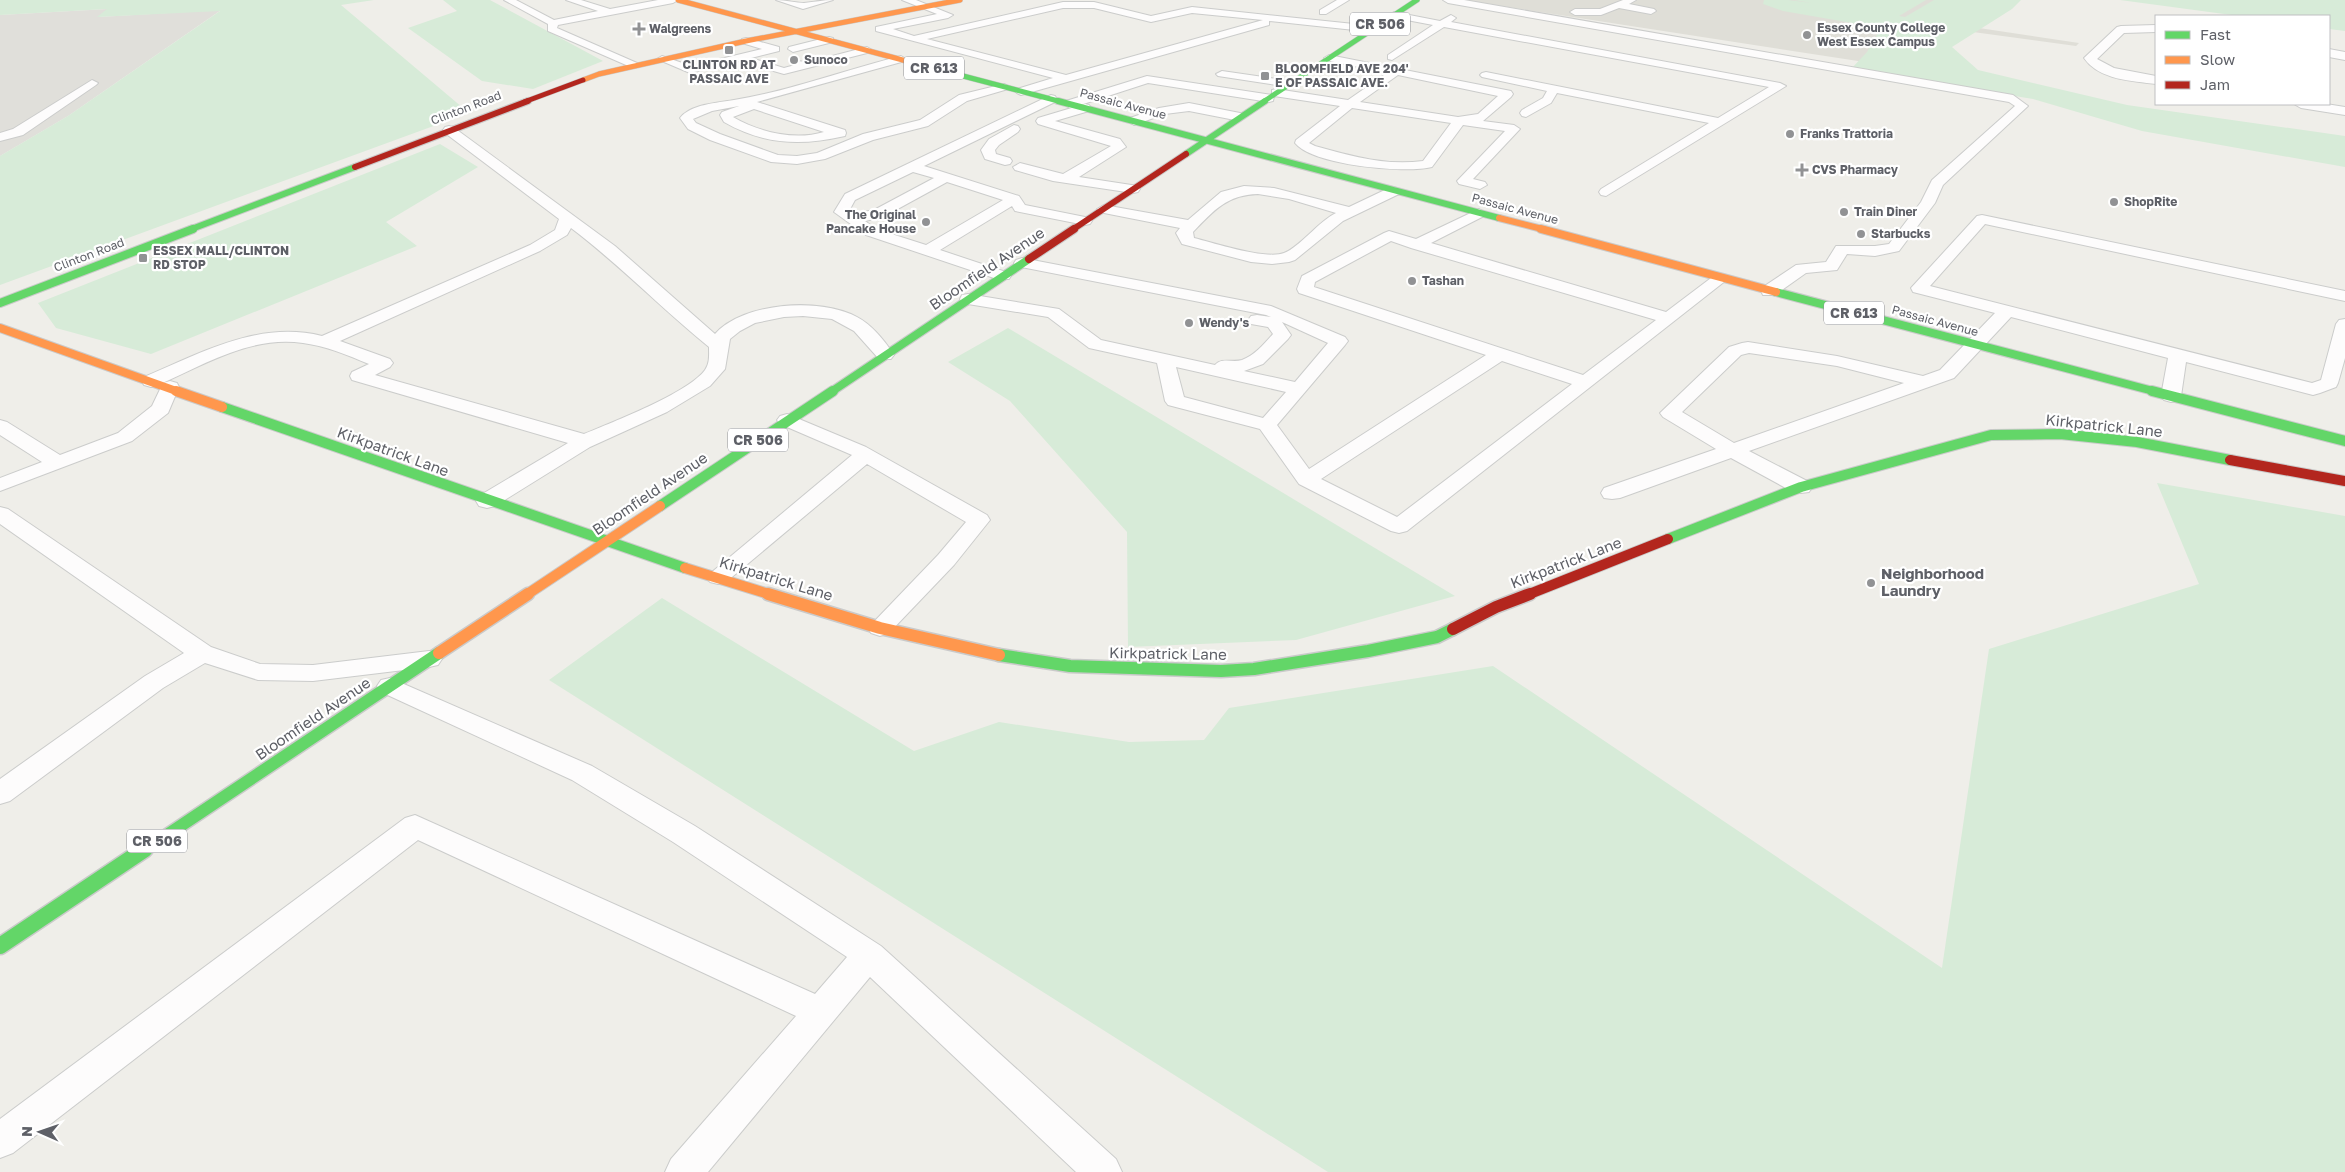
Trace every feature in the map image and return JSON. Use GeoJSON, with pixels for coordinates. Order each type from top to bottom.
{"type":"FeatureCollection","features":[{"type":"Feature","properties":{"kind":"main road","name":"Passaic Avenue"},"geometry":{"type":"LineString","coordinates":[[678,0],[1769,291],[2345,441]]}},
{"type":"Feature","properties":{"kind":"main road","name":"Clinton Road"},"geometry":{"type":"LineString","coordinates":[[0,302],[568,85],[633,65],[746,41],[960,0]]}},
{"type":"Feature","properties":{"kind":"main road","name":"Bloomfield Avenue"},"geometry":{"type":"LineString","coordinates":[[0,946],[1417,0]]}},
{"type":"Feature","properties":{"kind":"main road","name":"Kirkpatrick Lane"},"geometry":{"type":"LineString","coordinates":[[0,328],[487,501],[718,577],[880,628],[975,651],[1070,666],[1221,671],[1307,661],[1437,637],[1496,606],[1801,487],[1992,435],[2060,434],[2138,442],[2345,481]]}},
{"type":"Feature","properties":{"kind":"street"},"geometry":{"type":"LineString","coordinates":[[2155,28],[2121,30],[2090,58],[2105,70],[2155,80]]}},
{"type":"Feature","properties":{"kind":"street"},"geometry":{"type":"LineString","coordinates":[[2330,53],[2345,56]]}},
{"type":"Feature","properties":{"kind":"street"},"geometry":{"type":"LineString","coordinates":[[2307,105],[2345,111]]}},
{"type":"Feature","properties":{"kind":"lane"},"geometry":{"type":"LineString","coordinates":[[509,0],[553,24],[673,0]]}},
{"type":"Feature","properties":{"kind":"lane"},"geometry":{"type":"LineString","coordinates":[[570,0],[610,12]]}},
{"type":"Feature","properties":{"kind":"lane"},"geometry":{"type":"LineString","coordinates":[[781,0],[803,6],[828,0]]}},
{"type":"Feature","properties":{"kind":"lane"},"geometry":{"type":"LineString","coordinates":[[907,0],[922,7],[952,14],[880,29],[1066,78]]}},
{"type":"Feature","properties":{"kind":"lane"},"geometry":{"type":"LineString","coordinates":[[1038,0],[1063,5],[1094,5],[1151,19],[1192,10],[1373,29]]}},
{"type":"Feature","properties":{"kind":"lane"},"geometry":{"type":"LineString","coordinates":[[1340,14],[1319,12],[1344,0]]}},
{"type":"Feature","properties":{"kind":"lane"},"geometry":{"type":"LineString","coordinates":[[1448,0],[2013,99],[2022,106],[1937,183],[1928,203],[1894,248],[1874,251],[1842,249],[1831,267],[1802,268],[1769,291]]}},
{"type":"Feature","properties":{"kind":"lane"},"geometry":{"type":"LineString","coordinates":[[1499,0],[1620,18]]}},
{"type":"Feature","properties":{"kind":"lane"},"geometry":{"type":"LineString","coordinates":[[1597,14],[1631,0]]}},
{"type":"Feature","properties":{"kind":"lane"},"geometry":{"type":"LineString","coordinates":[[914,39],[1063,5]]}},
{"type":"Feature","properties":{"kind":"lane"},"geometry":{"type":"LineString","coordinates":[[1618,5],[1652,11]]}},
{"type":"Feature","properties":{"kind":"lane"},"geometry":{"type":"LineString","coordinates":[[1392,57],[1445,24],[1456,14],[1468,11],[1498,16],[1498,20],[1480,30]]}},
{"type":"Feature","properties":{"kind":"lane"},"geometry":{"type":"LineString","coordinates":[[1366,18],[1390,18],[1445,24],[1780,86],[1606,192]]}},
{"type":"Feature","properties":{"kind":"lane"},"geometry":{"type":"LineString","coordinates":[[1021,91],[1278,19]]}},
{"type":"Feature","properties":{"kind":"lane"},"geometry":{"type":"LineString","coordinates":[[553,24],[552,29],[633,65]]}},
{"type":"Feature","properties":{"kind":"lane"},"geometry":{"type":"LineString","coordinates":[[662,59],[690,70],[761,52],[775,49],[793,49],[829,40]]}},
{"type":"Feature","properties":{"kind":"lane"},"geometry":{"type":"LineString","coordinates":[[746,41],[775,49]]}},
{"type":"Feature","properties":{"kind":"lane"},"geometry":{"type":"LineString","coordinates":[[1344,48],[1363,51]]}},
{"type":"Feature","properties":{"kind":"lane"},"geometry":{"type":"LineString","coordinates":[[793,49],[830,60]]}},
{"type":"Feature","properties":{"kind":"lane"},"geometry":{"type":"LineString","coordinates":[[737,58],[784,72],[804,64],[830,60],[867,50]]}},
{"type":"Feature","properties":{"kind":"lane"},"geometry":{"type":"LineString","coordinates":[[761,52],[782,58]]}},
{"type":"Feature","properties":{"kind":"lane"},"geometry":{"type":"LineString","coordinates":[[1379,54],[1411,61]]}},
{"type":"Feature","properties":{"kind":"lane"},"geometry":{"type":"LineString","coordinates":[[1329,58],[1397,71],[1506,94],[1482,117],[1460,120],[1427,164],[1406,168],[1381,167],[1310,149],[1301,143],[1350,104],[1397,71]]}},
{"type":"Feature","properties":{"kind":"lane"},"geometry":{"type":"LineString","coordinates":[[836,132],[807,141],[787,140],[735,123],[728,119],[726,115],[750,104],[901,59]]}},
{"type":"Feature","properties":{"kind":"lane"},"geometry":{"type":"LineString","coordinates":[[1128,61],[1155,64]]}},
{"type":"Feature","properties":{"kind":"lane"},"geometry":{"type":"LineString","coordinates":[[1210,72],[1290,84]]}},
{"type":"Feature","properties":{"kind":"lane"},"geometry":{"type":"LineString","coordinates":[[1478,74],[1720,122]]}},
{"type":"Feature","properties":{"kind":"lane"},"geometry":{"type":"LineString","coordinates":[[1070,104],[1147,79],[1218,90],[1350,104],[1514,129],[1464,181],[1480,185],[1446,204]]}},
{"type":"Feature","properties":{"kind":"lane"},"geometry":{"type":"LineString","coordinates":[[0,137],[18,132],[92,83]]}},
{"type":"Feature","properties":{"kind":"lane"},"geometry":{"type":"LineString","coordinates":[[868,137],[836,132],[750,104],[715,106],[686,118],[688,122],[700,130],[784,160],[797,160],[820,156],[868,137],[924,122],[963,98],[1004,87]]}},
{"type":"Feature","properties":{"kind":"lane"},"geometry":{"type":"LineString","coordinates":[[1526,113],[1547,100],[1554,89]]}},
{"type":"Feature","properties":{"kind":"lane"},"geometry":{"type":"LineString","coordinates":[[1189,107],[1218,90]]}},
{"type":"Feature","properties":{"kind":"lane"},"geometry":{"type":"LineString","coordinates":[[1098,95],[1117,100]]}},
{"type":"Feature","properties":{"kind":"lane"},"geometry":{"type":"LineString","coordinates":[[1003,276],[871,232],[841,212],[850,197],[1051,99]]}},
{"type":"Feature","properties":{"kind":"lane"},"geometry":{"type":"LineString","coordinates":[[1144,106],[1163,110]]}},
{"type":"Feature","properties":{"kind":"lane"},"geometry":{"type":"LineString","coordinates":[[1134,122],[1163,110],[1189,107],[1240,117]]}},
{"type":"Feature","properties":{"kind":"lane"},"geometry":{"type":"LineString","coordinates":[[1005,161],[990,156],[988,150],[994,142],[1011,130],[1030,122],[1042,121],[1085,108]]}},
{"type":"Feature","properties":{"kind":"lane"},"geometry":{"type":"LineString","coordinates":[[1042,121],[1115,142],[1119,147],[1067,178]]}},
{"type":"Feature","properties":{"kind":"lane"},"geometry":{"type":"LineString","coordinates":[[449,130],[610,249],[683,317],[719,346]]}},
{"type":"Feature","properties":{"kind":"lane"},"geometry":{"type":"LineString","coordinates":[[912,167],[1014,199],[1020,208],[1085,221]]}},
{"type":"Feature","properties":{"kind":"lane"},"geometry":{"type":"LineString","coordinates":[[1020,167],[1053,177],[1134,189]]}},
{"type":"Feature","properties":{"kind":"lane"},"geometry":{"type":"LineString","coordinates":[[852,219],[878,214],[946,177]]}},
{"type":"Feature","properties":{"kind":"lane"},"geometry":{"type":"LineString","coordinates":[[1343,215],[1260,190],[1230,193],[1190,225],[1184,233],[1187,240],[1251,257],[1272,259],[1290,257],[1343,215],[1394,190]]}},
{"type":"Feature","properties":{"kind":"lane"},"geometry":{"type":"LineString","coordinates":[[927,251],[1014,199]]}},
{"type":"Feature","properties":{"kind":"lane"},"geometry":{"type":"LineString","coordinates":[[1104,209],[1190,225]]}},
{"type":"Feature","properties":{"kind":"lane"},"geometry":{"type":"LineString","coordinates":[[1416,245],[1479,213]]}},
{"type":"Feature","properties":{"kind":"lane"},"geometry":{"type":"LineString","coordinates":[[324,341],[535,248],[562,232],[567,219]]}},
{"type":"Feature","properties":{"kind":"lane"},"geometry":{"type":"LineString","coordinates":[[2345,296],[1982,219],[1919,288],[2312,389],[2329,383],[2345,324]]}},
{"type":"Feature","properties":{"kind":"lane"},"geometry":{"type":"LineString","coordinates":[[1585,382],[1305,289],[1308,279],[1389,236],[1669,318]]}},
{"type":"Feature","properties":{"kind":"lane"},"geometry":{"type":"LineString","coordinates":[[1022,263],[1271,311],[1339,341],[1299,390],[1267,425]]}},
{"type":"Feature","properties":{"kind":"lane"},"geometry":{"type":"LineString","coordinates":[[1078,274],[1147,296],[1274,324],[1282,335],[1260,360],[1248,366],[1229,367],[1081,334]]}},
{"type":"Feature","properties":{"kind":"lane"},"geometry":{"type":"LineString","coordinates":[[1164,360],[1174,401],[1267,425],[1306,480],[1399,526],[1721,278]]}},
{"type":"Feature","properties":{"kind":"lane"},"geometry":{"type":"LineString","coordinates":[[968,299],[1053,314],[1095,344],[1299,390]]}},
{"type":"Feature","properties":{"kind":"lane"},"geometry":{"type":"LineString","coordinates":[[487,501],[584,442],[650,413],[703,382],[718,367],[719,346],[722,338],[730,329],[750,319],[773,314],[814,311],[829,313],[849,320],[864,330],[884,355]]}},
{"type":"Feature","properties":{"kind":"lane"},"geometry":{"type":"LineString","coordinates":[[1612,493],[1947,374],[2007,311]]}},
{"type":"Feature","properties":{"kind":"lane"},"geometry":{"type":"LineString","coordinates":[[151,381],[255,340],[278,335],[293,336],[324,341],[384,363],[359,376],[584,442]]}},
{"type":"Feature","properties":{"kind":"lane"},"geometry":{"type":"LineString","coordinates":[[1801,487],[1732,450],[1670,413],[1734,351],[1748,347],[1828,360],[1923,382]]}},
{"type":"Feature","properties":{"kind":"lane"},"geometry":{"type":"LineString","coordinates":[[1306,480],[1500,354]]}},
{"type":"Feature","properties":{"kind":"lane"},"geometry":{"type":"LineString","coordinates":[[2171,396],[2178,355]]}},
{"type":"Feature","properties":{"kind":"lane"},"geometry":{"type":"LineString","coordinates":[[0,485],[125,436],[161,409],[170,388]]}},
{"type":"Feature","properties":{"kind":"lane"},"geometry":{"type":"LineString","coordinates":[[787,420],[865,455],[979,520],[946,560],[880,628]]}},
{"type":"Feature","properties":{"kind":"lane"},"geometry":{"type":"LineString","coordinates":[[0,426],[58,462]]}},
{"type":"Feature","properties":{"kind":"lane"},"geometry":{"type":"LineString","coordinates":[[718,577],[865,455]]}},
{"type":"Feature","properties":{"kind":"lane"},"geometry":{"type":"LineString","coordinates":[[0,514],[202,653],[258,672],[313,673],[429,660]]}},
{"type":"Feature","properties":{"kind":"lane"},"geometry":{"type":"LineString","coordinates":[[0,794],[154,682],[202,653]]}},
{"type":"Feature","properties":{"kind":"lane"},"geometry":{"type":"LineString","coordinates":[[390,686],[582,773],[684,834],[869,955],[1102,1172]]}},
{"type":"Feature","properties":{"kind":"lane"},"geometry":{"type":"LineString","coordinates":[[0,1141],[415,826],[821,1012]]}},
{"type":"Feature","properties":{"kind":"lane"},"geometry":{"type":"LineString","coordinates":[[684,1172],[869,955]]}},
{"type":"Feature","properties":{"kind":"shaded area","name":"Essex County College West Essex Campus"},"geometry":{"type":"Polygon","coordinates":[[[1462,0],[1978,0],[1939,22],[2079,43],[2076,46],[1936,27],[1884,65],[1462,0]]]}},
{"type":"Feature","properties":{"kind":"shaded area"},"geometry":{"type":"Polygon","coordinates":[[[108,9],[99,17],[221,10],[68,116],[0,156],[0,15],[108,9]]]}},
{"type":"Feature","properties":{"kind":"green space"},"geometry":{"type":"Polygon","coordinates":[[[0,0],[374,0],[341,5],[469,113],[0,285],[0,156],[68,116],[220,11],[97,17],[107,9],[0,15],[0,0]]]}},
{"type":"Feature","properties":{"kind":"green space"},"geometry":{"type":"Polygon","coordinates":[[[443,0],[490,0],[603,61],[533,89],[482,81],[408,28],[457,11],[443,0]]]}},
{"type":"Feature","properties":{"kind":"green space"},"geometry":{"type":"Polygon","coordinates":[[[1764,0],[1812,3],[1794,0],[1926,0],[1899,16],[1905,17],[1934,0],[2021,0],[2012,9],[1952,47],[1978,70],[2127,105],[2345,136],[2345,167],[2142,131],[2033,99],[1851,69],[1867,52],[1881,28],[1783,11],[1763,4],[1764,0]]]}},
{"type":"Feature","properties":{"kind":"green space"},"geometry":{"type":"Polygon","coordinates":[[[2120,0],[2345,0],[2345,31],[2330,29],[2330,15],[2232,15],[2120,0]]]}},
{"type":"Feature","properties":{"kind":"green space"},"geometry":{"type":"Polygon","coordinates":[[[440,144],[478,167],[386,222],[417,246],[151,354],[56,328],[38,303],[440,144]]]}},
{"type":"Feature","properties":{"kind":"green space"},"geometry":{"type":"Polygon","coordinates":[[[1008,328],[1455,596],[1296,640],[1128,647],[1127,532],[1010,401],[948,362],[1008,328]]]}},
{"type":"Feature","properties":{"kind":"green space"},"geometry":{"type":"Polygon","coordinates":[[[2157,483],[2345,516],[2345,1172],[1328,1172],[549,680],[662,598],[914,751],[999,722],[1129,742],[1204,740],[1229,708],[1493,666],[1942,968],[1989,649],[2199,584],[2157,483]]]}},
{"type":"Feature","properties":{"kind":"traffic: fast"},"geometry":{"type":"LineString","coordinates":[[1186,154],[1417,0]]}},
{"type":"Feature","properties":{"kind":"traffic: fast"},"geometry":{"type":"LineString","coordinates":[[925,66],[1499,218]]}},
{"type":"Feature","properties":{"kind":"traffic: fast"},"geometry":{"type":"LineString","coordinates":[[0,303],[355,167]]}},
{"type":"Feature","properties":{"kind":"traffic: fast"},"geometry":{"type":"LineString","coordinates":[[660,506],[1029,259]]}},
{"type":"Feature","properties":{"kind":"traffic: fast"},"geometry":{"type":"LineString","coordinates":[[1776,292],[2345,441]]}},
{"type":"Feature","properties":{"kind":"traffic: fast"},"geometry":{"type":"LineString","coordinates":[[222,407],[685,568]]}},
{"type":"Feature","properties":{"kind":"traffic: fast"},"geometry":{"type":"LineString","coordinates":[[1668,539],[1801,487],[1991,435],[2060,434],[2137,442],[2230,460]]}},
{"type":"Feature","properties":{"kind":"traffic: fast"},"geometry":{"type":"LineString","coordinates":[[999,655],[1070,666],[1221,671],[1254,669],[1368,651],[1437,637],[1453,629]]}},
{"type":"Feature","properties":{"kind":"traffic: fast"},"geometry":{"type":"LineString","coordinates":[[0,946],[439,653]]}},
{"type":"Feature","properties":{"kind":"traffic: slow"},"geometry":{"type":"LineString","coordinates":[[678,0],[925,66]]}},
{"type":"Feature","properties":{"kind":"traffic: slow"},"geometry":{"type":"LineString","coordinates":[[583,80],[599,74],[746,41],[960,0]]}},
{"type":"Feature","properties":{"kind":"traffic: slow"},"geometry":{"type":"LineString","coordinates":[[1499,218],[1776,292]]}},
{"type":"Feature","properties":{"kind":"traffic: slow"},"geometry":{"type":"LineString","coordinates":[[0,328],[222,407]]}},
{"type":"Feature","properties":{"kind":"traffic: slow"},"geometry":{"type":"LineString","coordinates":[[439,653],[660,506]]}},
{"type":"Feature","properties":{"kind":"traffic: slow"},"geometry":{"type":"LineString","coordinates":[[685,568],[880,628],[999,655]]}},
{"type":"Feature","properties":{"kind":"traffic: jam"},"geometry":{"type":"LineString","coordinates":[[355,167],[583,80]]}},
{"type":"Feature","properties":{"kind":"traffic: jam"},"geometry":{"type":"LineString","coordinates":[[1029,259],[1186,154]]}},
{"type":"Feature","properties":{"kind":"traffic: jam"},"geometry":{"type":"LineString","coordinates":[[2230,460],[2345,481]]}},
{"type":"Feature","properties":{"kind":"traffic: jam"},"geometry":{"type":"LineString","coordinates":[[1453,629],[1496,607],[1668,539]]}},
{"type":"Feature","properties":{"kind":"place","name":"Walgreens"},"geometry":{"type":"Point","coordinates":[639,29]}},
{"type":"Feature","properties":{"kind":"place","name":"Essex County College West Essex Campus"},"geometry":{"type":"Point","coordinates":[1807,35]}},
{"type":"Feature","properties":{"kind":"place","name":"CLINTON RD AT PASSAIC AVE"},"geometry":{"type":"Point","coordinates":[729,50]}},
{"type":"Feature","properties":{"kind":"place","name":"Sunoco"},"geometry":{"type":"Point","coordinates":[794,60]}},
{"type":"Feature","properties":{"kind":"place","name":"BLOOMFIELD AVE 204' E OF PASSAIC AVE."},"geometry":{"type":"Point","coordinates":[1265,76]}},
{"type":"Feature","properties":{"kind":"place","name":"Franks Trattoria"},"geometry":{"type":"Point","coordinates":[1790,134]}},
{"type":"Feature","properties":{"kind":"place","name":"CVS Pharmacy"},"geometry":{"type":"Point","coordinates":[1802,170]}},
{"type":"Feature","properties":{"kind":"place","name":"ShopRite"},"geometry":{"type":"Point","coordinates":[2114,202]}},
{"type":"Feature","properties":{"kind":"place","name":"Train Diner"},"geometry":{"type":"Point","coordinates":[1844,212]}},
{"type":"Feature","properties":{"kind":"place","name":"The Original Pancake House"},"geometry":{"type":"Point","coordinates":[926,222]}},
{"type":"Feature","properties":{"kind":"place","name":"Starbucks"},"geometry":{"type":"Point","coordinates":[1861,234]}},
{"type":"Feature","properties":{"kind":"place","name":"ESSEX MALL/CLINTON RD STOP"},"geometry":{"type":"Point","coordinates":[143,258]}},
{"type":"Feature","properties":{"kind":"place","name":"Tashan"},"geometry":{"type":"Point","coordinates":[1412,281]}},
{"type":"Feature","properties":{"kind":"place","name":"Wendy's"},"geometry":{"type":"Point","coordinates":[1189,323]}},
{"type":"Feature","properties":{"kind":"place","name":"Neighborhood Laundry"},"geometry":{"type":"Point","coordinates":[1871,583]}}]}
